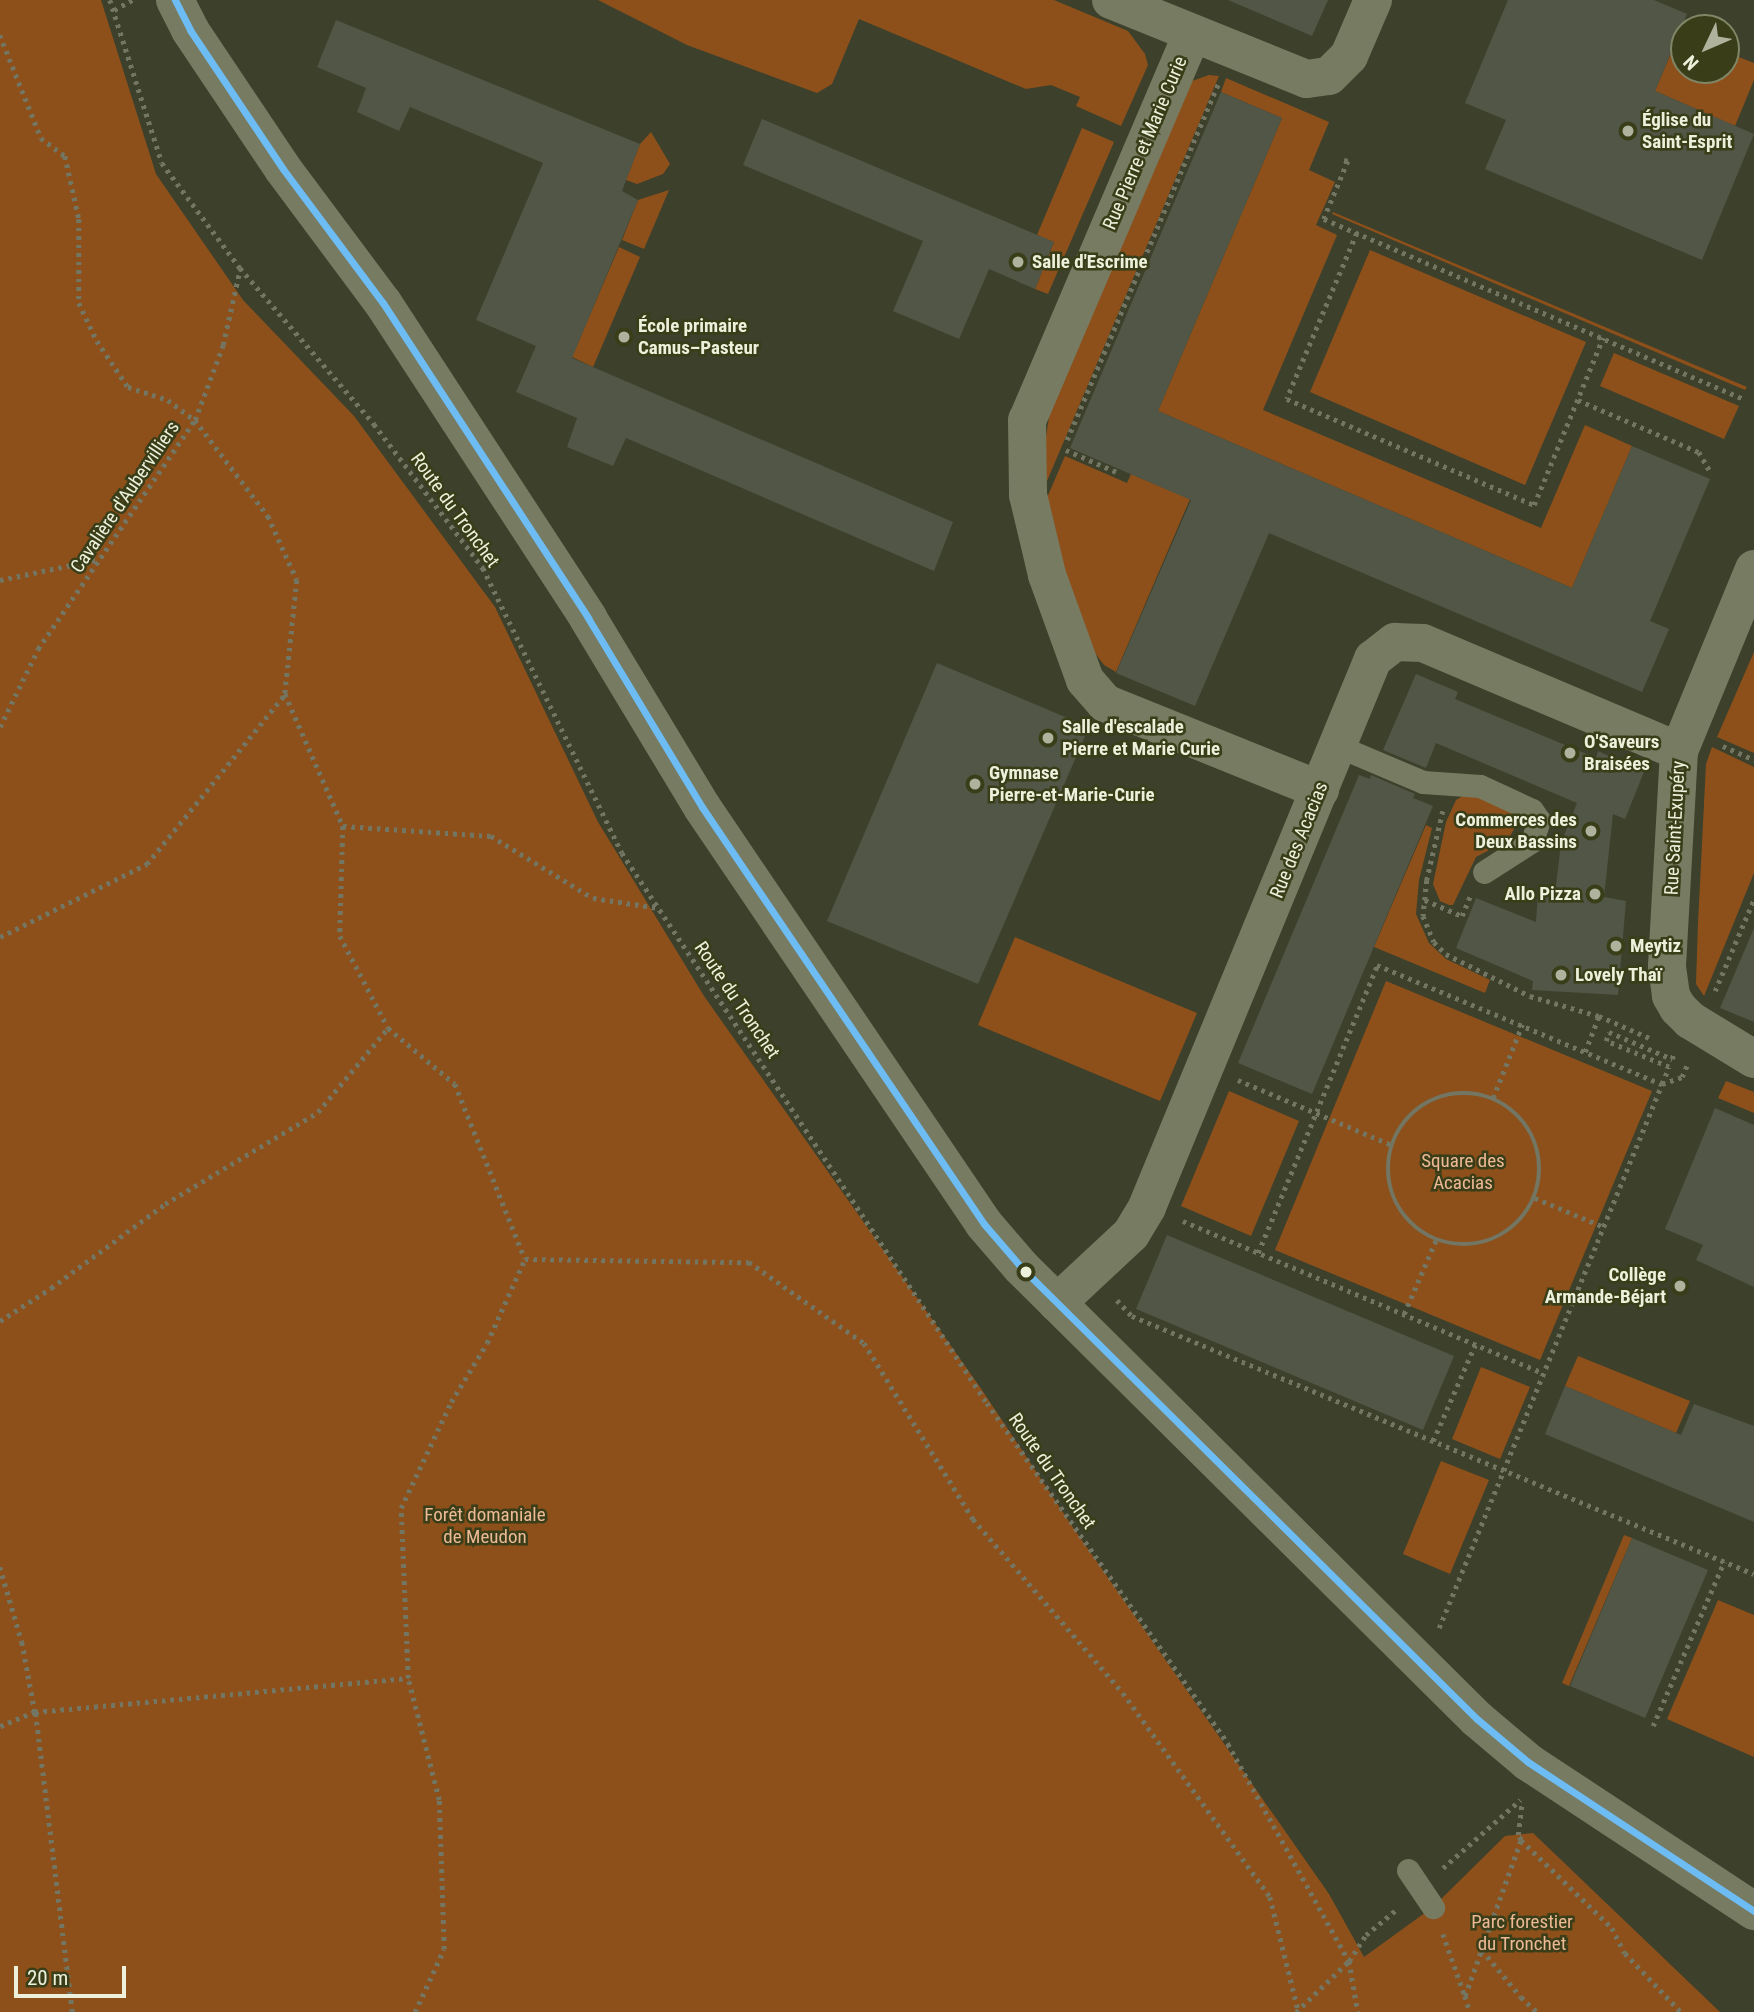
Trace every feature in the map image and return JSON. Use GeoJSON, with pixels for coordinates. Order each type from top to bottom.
{"type":"FeatureCollection","features":[{"type":"Feature","properties":{"kind":"street"},"geometry":{"type":"LineString","coordinates":[[175,0],[190,30],[283,169],[383,303],[588,618],[702,807],[953,1183],[1014,1258],[1477,1719],[1528,1762],[1752,1912]]}},
{"type":"Feature","properties":{"kind":"street"},"geometry":{"type":"LineString","coordinates":[[1111,0],[1307,79],[1329,76],[1349,56],[1373,0]]}},
{"type":"Feature","properties":{"kind":"street","name":"Rue Pierre et Marie Curie"},"geometry":{"type":"LineString","coordinates":[[1192,34],[1027,420],[1028,495],[1047,575],[1085,680],[1105,703],[1320,790]]}},
{"type":"Feature","properties":{"kind":"street","name":"Rue Saint-Exupéry"},"geometry":{"type":"LineString","coordinates":[[1754,569],[1679,751],[1667,982],[1681,1040],[1754,1059]]}},
{"type":"Feature","properties":{"kind":"street","name":"Rue des Acacias"},"geometry":{"type":"LineString","coordinates":[[1057,1303],[1131,1234],[1140,1222],[1373,659],[1395,642],[1423,643],[1679,751]]}},
{"type":"Feature","properties":{"kind":"lane"},"geometry":{"type":"LineString","coordinates":[[1338,746],[1423,782],[1480,786],[1532,810],[1539,820],[1532,841],[1478,881]]}},
{"type":"Feature","properties":{"kind":"lane"},"geometry":{"type":"LineString","coordinates":[[1408,1870],[1433,1907]]}},
{"type":"Feature","properties":{"kind":"path","name":"Route du Tronchet"},"geometry":{"type":"LineString","coordinates":[[110,0],[162,163],[240,268],[374,424],[483,568],[622,853],[987,1403],[1228,1744],[1349,1961],[1358,2012]]}},
{"type":"Feature","properties":{"kind":"path"},"geometry":{"type":"LineString","coordinates":[[114,10],[132,0]]}},
{"type":"Feature","properties":{"kind":"path"},"geometry":{"type":"LineString","coordinates":[[0,35],[41,138],[65,156],[79,219],[79,303],[97,341],[128,387],[168,400],[194,420],[268,516],[297,580],[285,694],[344,826],[340,936],[388,1028],[455,1084],[525,1259],[487,1343],[451,1402],[401,1508],[408,1678],[439,1800],[444,1949],[415,2012]]}},
{"type":"Feature","properties":{"kind":"path"},"geometry":{"type":"LineString","coordinates":[[1119,473],[1063,449],[1220,79]]}},
{"type":"Feature","properties":{"kind":"path"},"geometry":{"type":"LineString","coordinates":[[1344,160],[1348,161],[1324,219],[1742,398]]}},
{"type":"Feature","properties":{"kind":"path"},"geometry":{"type":"LineString","coordinates":[[1357,233],[1287,399],[1534,505],[1603,338]]}},
{"type":"Feature","properties":{"kind":"path","name":"Cavalière d'Aubervilliers"},"geometry":{"type":"LineString","coordinates":[[0,727],[38,649],[194,420],[223,345],[240,268]]}},
{"type":"Feature","properties":{"kind":"path"},"geometry":{"type":"LineString","coordinates":[[1578,400],[1699,452],[1710,471]]}},
{"type":"Feature","properties":{"kind":"path"},"geometry":{"type":"LineString","coordinates":[[0,580],[100,559]]}},
{"type":"Feature","properties":{"kind":"path"},"geometry":{"type":"LineString","coordinates":[[0,937],[147,864],[285,694]]}},
{"type":"Feature","properties":{"kind":"path"},"geometry":{"type":"LineString","coordinates":[[1423,782],[1445,799],[1424,900],[1423,916],[1434,942],[1446,954],[1530,996],[1573,1011],[1681,1040]]}},
{"type":"Feature","properties":{"kind":"path"},"geometry":{"type":"LineString","coordinates":[[344,826],[491,836],[593,898],[659,908]]}},
{"type":"Feature","properties":{"kind":"path"},"geometry":{"type":"LineString","coordinates":[[1424,900],[1462,916],[1478,881]]}},
{"type":"Feature","properties":{"kind":"path"},"geometry":{"type":"LineString","coordinates":[[1258,1253],[1377,965],[1662,1084],[1682,1077],[1681,1040],[1711,1001],[1754,899]]}},
{"type":"Feature","properties":{"kind":"path"},"geometry":{"type":"LineString","coordinates":[[1585,1052],[1599,1016]]}},
{"type":"Feature","properties":{"kind":"path"},"geometry":{"type":"LineString","coordinates":[[1493,1098],[1522,1025]]}},
{"type":"Feature","properties":{"kind":"path"},"geometry":{"type":"LineString","coordinates":[[0,1321],[51,1288],[165,1204],[318,1112],[388,1028]]}},
{"type":"Feature","properties":{"kind":"path"},"geometry":{"type":"LineString","coordinates":[[1427,1671],[1452,1644],[1438,1631],[1670,1067],[1606,1041],[1609,1032],[1672,1059]]}},
{"type":"Feature","properties":{"kind":"path"},"geometry":{"type":"LineString","coordinates":[[1205,1066],[1392,1145]]}},
{"type":"Feature","properties":{"kind":"path"},"geometry":{"type":"LineString","coordinates":[[1467,1092],[1493,1098],[1513,1110],[1529,1129],[1538,1150],[1535,1198],[1523,1218],[1505,1234],[1494,1239],[1459,1245],[1436,1240],[1412,1226],[1396,1205],[1388,1180],[1388,1153],[1399,1128],[1417,1108],[1440,1096],[1467,1092]]}},
{"type":"Feature","properties":{"kind":"path"},"geometry":{"type":"LineString","coordinates":[[1535,1198],[1604,1227]]}},
{"type":"Feature","properties":{"kind":"path"},"geometry":{"type":"LineString","coordinates":[[1172,1217],[1543,1373]]}},
{"type":"Feature","properties":{"kind":"path"},"geometry":{"type":"LineString","coordinates":[[1404,1314],[1436,1240]]}},
{"type":"Feature","properties":{"kind":"path"},"geometry":{"type":"LineString","coordinates":[[525,1259],[749,1262],[864,1343],[973,1519],[1123,1693],[1270,1897],[1297,2010],[1349,1961],[1366,1935],[1400,1907]]}},
{"type":"Feature","properties":{"kind":"path"},"geometry":{"type":"LineString","coordinates":[[1132,1316],[1754,1574]]}},
{"type":"Feature","properties":{"kind":"path"},"geometry":{"type":"LineString","coordinates":[[1433,1441],[1475,1345]]}},
{"type":"Feature","properties":{"kind":"path"},"geometry":{"type":"LineString","coordinates":[[1653,1726],[1724,1562]]}},
{"type":"Feature","properties":{"kind":"path"},"geometry":{"type":"LineString","coordinates":[[0,1567],[22,1642],[35,1712],[72,2012]]}},
{"type":"Feature","properties":{"kind":"path"},"geometry":{"type":"LineString","coordinates":[[0,1727],[35,1712],[408,1678]]}},
{"type":"Feature","properties":{"kind":"path"},"geometry":{"type":"LineString","coordinates":[[1440,1871],[1523,1797]]}},
{"type":"Feature","properties":{"kind":"path"},"geometry":{"type":"LineString","coordinates":[[1518,1835],[1612,1928],[1625,1953],[1681,2012]]}},
{"type":"Feature","properties":{"kind":"path"},"geometry":{"type":"LineString","coordinates":[[1465,1996],[1521,1840]]}},
{"type":"Feature","properties":{"kind":"path"},"geometry":{"type":"LineString","coordinates":[[1433,1907],[1470,2012]]}},
{"type":"Feature","properties":{"kind":"path"},"geometry":{"type":"LineString","coordinates":[[1482,1950],[1537,2012]]}},
{"type":"Feature","properties":{"kind":"green space","name":"Forêt domaniale de Meudon"},"geometry":{"type":"Polygon","coordinates":[[[0,0],[101,0],[156,174],[243,300],[354,416],[495,607],[598,822],[704,996],[982,1390],[1074,1529],[1329,1894],[1364,1957],[1433,1907],[1505,1836],[1533,1833],[1720,2012],[0,2012],[0,0]]]}},
{"type":"Feature","properties":{"kind":"green space"},"geometry":{"type":"Polygon","coordinates":[[[598,0],[1054,0],[1128,31],[1145,54],[1148,65],[1121,126],[1076,106],[1080,97],[1051,85],[1026,89],[859,19],[832,84],[817,93],[687,45],[598,0]]]}},
{"type":"Feature","properties":{"kind":"green space"},"geometry":{"type":"Polygon","coordinates":[[[1670,56],[1670,84],[1740,84],[1740,58],[1754,63],[1754,80],[1735,126],[1655,91],[1670,56]]]}},
{"type":"Feature","properties":{"kind":"green space"},"geometry":{"type":"Polygon","coordinates":[[[1209,75],[1219,76],[1044,488],[1045,443],[1052,398],[1192,81],[1209,75]]]}},
{"type":"Feature","properties":{"kind":"green space"},"geometry":{"type":"Polygon","coordinates":[[[1226,78],[1329,122],[1309,170],[1335,182],[1316,225],[1337,235],[1263,410],[1541,528],[1585,425],[1632,446],[1572,588],[1158,411],[1282,118],[1221,92],[1226,78]]]}},
{"type":"Feature","properties":{"kind":"green space"},"geometry":{"type":"Polygon","coordinates":[[[1082,128],[1114,142],[1048,294],[1035,289],[1054,242],[1037,235],[1082,128]]]}},
{"type":"Feature","properties":{"kind":"green space"},"geometry":{"type":"Polygon","coordinates":[[[651,132],[670,164],[663,174],[637,184],[626,180],[640,144],[651,132]]]}},
{"type":"Feature","properties":{"kind":"green space"},"geometry":{"type":"Polygon","coordinates":[[[669,190],[644,249],[622,240],[638,200],[669,190]]]}},
{"type":"Feature","properties":{"kind":"green space"},"geometry":{"type":"Polygon","coordinates":[[[1333,212],[1747,387],[1745,390],[1332,214],[1333,212]]]}},
{"type":"Feature","properties":{"kind":"green space"},"geometry":{"type":"Polygon","coordinates":[[[619,247],[640,257],[593,367],[572,357],[619,247]]]}},
{"type":"Feature","properties":{"kind":"green space"},"geometry":{"type":"Polygon","coordinates":[[[1370,250],[1586,342],[1525,485],[1310,392],[1370,250]]]}},
{"type":"Feature","properties":{"kind":"green space"},"geometry":{"type":"Polygon","coordinates":[[[1614,353],[1739,406],[1724,439],[1600,386],[1614,353]]]}},
{"type":"Feature","properties":{"kind":"green space"},"geometry":{"type":"Polygon","coordinates":[[[1065,456],[1127,483],[1131,474],[1190,499],[1116,672],[1104,665],[1095,653],[1070,599],[1046,500],[1065,456]]]}},
{"type":"Feature","properties":{"kind":"green space"},"geometry":{"type":"Polygon","coordinates":[[[1754,652],[1754,753],[1717,737],[1754,652]]]}},
{"type":"Feature","properties":{"kind":"green space"},"geometry":{"type":"Polygon","coordinates":[[[1712,747],[1754,767],[1754,873],[1704,996],[1696,984],[1706,764],[1712,747]]]}},
{"type":"Feature","properties":{"kind":"green space"},"geometry":{"type":"Polygon","coordinates":[[[1470,792],[1512,813],[1515,827],[1508,840],[1476,857],[1453,905],[1449,905],[1440,901],[1433,884],[1446,822],[1456,800],[1470,792]]]}},
{"type":"Feature","properties":{"kind":"green space"},"geometry":{"type":"Polygon","coordinates":[[[1426,825],[1432,828],[1419,880],[1416,914],[1429,943],[1446,959],[1490,980],[1485,993],[1374,947],[1426,825]]]}},
{"type":"Feature","properties":{"kind":"green space"},"geometry":{"type":"Polygon","coordinates":[[[1015,937],[1197,1013],[1160,1101],[978,1025],[1015,937]]]}},
{"type":"Feature","properties":{"kind":"green space","name":"Square des Acacias"},"geometry":{"type":"Polygon","coordinates":[[[1386,981],[1652,1091],[1540,1360],[1275,1250],[1386,981]]]}},
{"type":"Feature","properties":{"kind":"green space"},"geometry":{"type":"Polygon","coordinates":[[[1726,1081],[1754,1092],[1754,1113],[1718,1098],[1726,1081]]]}},
{"type":"Feature","properties":{"kind":"green space"},"geometry":{"type":"Polygon","coordinates":[[[1229,1091],[1299,1121],[1251,1236],[1181,1206],[1229,1091]]]}},
{"type":"Feature","properties":{"kind":"green space"},"geometry":{"type":"Polygon","coordinates":[[[1578,1356],[1690,1401],[1676,1433],[1565,1386],[1578,1356]]]}},
{"type":"Feature","properties":{"kind":"green space"},"geometry":{"type":"Polygon","coordinates":[[[1481,1367],[1530,1387],[1500,1459],[1452,1439],[1481,1367]]]}},
{"type":"Feature","properties":{"kind":"green space"},"geometry":{"type":"Polygon","coordinates":[[[1441,1461],[1489,1480],[1450,1574],[1403,1554],[1441,1461]]]}},
{"type":"Feature","properties":{"kind":"green space"},"geometry":{"type":"Polygon","coordinates":[[[1624,1535],[1632,1538],[1569,1686],[1562,1683],[1624,1535]]]}},
{"type":"Feature","properties":{"kind":"green space"},"geometry":{"type":"Polygon","coordinates":[[[1718,1600],[1754,1615],[1754,1757],[1667,1719],[1718,1600]]]}},
{"type":"Feature","properties":{"kind":"building"},"geometry":{"type":"Polygon","coordinates":[[[1228,0],[1328,0],[1312,36],[1228,0]]]}},
{"type":"Feature","properties":{"kind":"building","name":"Église du Saint-Esprit"},"geometry":{"type":"Polygon","coordinates":[[[1508,0],[1654,0],[1687,14],[1670,14],[1670,55],[1655,91],[1754,134],[1702,260],[1485,169],[1506,120],[1465,103],[1508,0]]]}},
{"type":"Feature","properties":{"kind":"building"},"geometry":{"type":"Polygon","coordinates":[[[336,20],[640,144],[622,191],[638,200],[572,358],[953,522],[934,571],[626,438],[613,466],[567,447],[577,418],[516,392],[536,346],[476,320],[543,163],[410,107],[399,131],[357,112],[366,88],[317,67],[336,20]]]}},
{"type":"Feature","properties":{"kind":"building"},"geometry":{"type":"Polygon","coordinates":[[[1221,92],[1282,118],[1158,411],[1572,588],[1632,446],[1710,479],[1650,621],[1669,629],[1642,692],[1269,533],[1195,706],[1116,673],[1191,500],[1070,448],[1221,92]]]}},
{"type":"Feature","properties":{"kind":"building"},"geometry":{"type":"Polygon","coordinates":[[[762,119],[1054,242],[1035,289],[989,269],[959,339],[893,311],[923,241],[743,165],[762,119]]]}},
{"type":"Feature","properties":{"kind":"building","name":"Gymnase Pierre-et-Marie-Curie"},"geometry":{"type":"Polygon","coordinates":[[[937,663],[1089,727],[978,984],[827,921],[937,663]]]}},
{"type":"Feature","properties":{"kind":"building","name":"Commerces des Deux Bassins"},"geometry":{"type":"Polygon","coordinates":[[[1416,674],[1458,692],[1455,699],[1596,758],[1598,751],[1644,772],[1625,819],[1613,814],[1604,897],[1626,901],[1618,995],[1532,990],[1533,981],[1456,948],[1476,898],[1536,922],[1538,892],[1555,894],[1561,843],[1577,803],[1436,743],[1426,768],[1383,750],[1416,674]]]}},
{"type":"Feature","properties":{"kind":"building"},"geometry":{"type":"Polygon","coordinates":[[[1359,775],[1370,779],[1371,775],[1415,794],[1413,798],[1433,806],[1312,1094],[1238,1063],[1359,775]]]}},
{"type":"Feature","properties":{"kind":"building"},"geometry":{"type":"Polygon","coordinates":[[[1754,928],[1754,1022],[1720,1008],[1754,928]]]}},
{"type":"Feature","properties":{"kind":"building"},"geometry":{"type":"Polygon","coordinates":[[[1715,1108],[1754,1125],[1754,1287],[1696,1260],[1703,1245],[1665,1229],[1715,1108]]]}},
{"type":"Feature","properties":{"kind":"building"},"geometry":{"type":"Polygon","coordinates":[[[1167,1235],[1454,1356],[1423,1430],[1136,1309],[1167,1235]]]}},
{"type":"Feature","properties":{"kind":"building"},"geometry":{"type":"Polygon","coordinates":[[[1565,1386],[1681,1435],[1694,1404],[1754,1426],[1754,1522],[1545,1434],[1565,1386]]]}},
{"type":"Feature","properties":{"kind":"building"},"geometry":{"type":"Polygon","coordinates":[[[1632,1538],[1708,1570],[1645,1718],[1570,1686],[1632,1538]]]}},
{"type":"Feature","properties":{"kind":"transit line"},"geometry":{"type":"LineString","coordinates":[[175,0],[190,30],[283,169],[383,303],[588,618],[702,807],[984,1224],[1021,1267],[1477,1719],[1528,1762],[1754,1911]]}},
{"type":"Feature","properties":{"kind":"place","name":"Église du Saint-Esprit"},"geometry":{"type":"Point","coordinates":[1628,131]}},
{"type":"Feature","properties":{"kind":"place","name":"Salle d'Escrime"},"geometry":{"type":"Point","coordinates":[1018,262]}},
{"type":"Feature","properties":{"kind":"place","name":"École primaire Camus–Pasteur"},"geometry":{"type":"Point","coordinates":[624,337]}},
{"type":"Feature","properties":{"kind":"place","name":"Salle d'escalade Pierre et Marie Curie"},"geometry":{"type":"Point","coordinates":[1048,738]}},
{"type":"Feature","properties":{"kind":"place","name":"O'Saveurs Braisées"},"geometry":{"type":"Point","coordinates":[1570,753]}},
{"type":"Feature","properties":{"kind":"place","name":"Gymnase Pierre-et-Marie-Curie"},"geometry":{"type":"Point","coordinates":[975,784]}},
{"type":"Feature","properties":{"kind":"place","name":"Commerces des Deux Bassins"},"geometry":{"type":"Point","coordinates":[1591,831]}},
{"type":"Feature","properties":{"kind":"place","name":"Allo Pizza"},"geometry":{"type":"Point","coordinates":[1595,894]}},
{"type":"Feature","properties":{"kind":"place","name":"Meytiz"},"geometry":{"type":"Point","coordinates":[1616,946]}},
{"type":"Feature","properties":{"kind":"place","name":"Lovely Thaï"},"geometry":{"type":"Point","coordinates":[1561,975]}},
{"type":"Feature","properties":{"kind":"place","name":"Collège Armande-Béjart"},"geometry":{"type":"Point","coordinates":[1680,1286]}},
{"type":"Feature","properties":{"kind":"park label","name":"Parc forestier du Tronchet"},"geometry":{"type":"Point","coordinates":[1522,1933]}}]}
